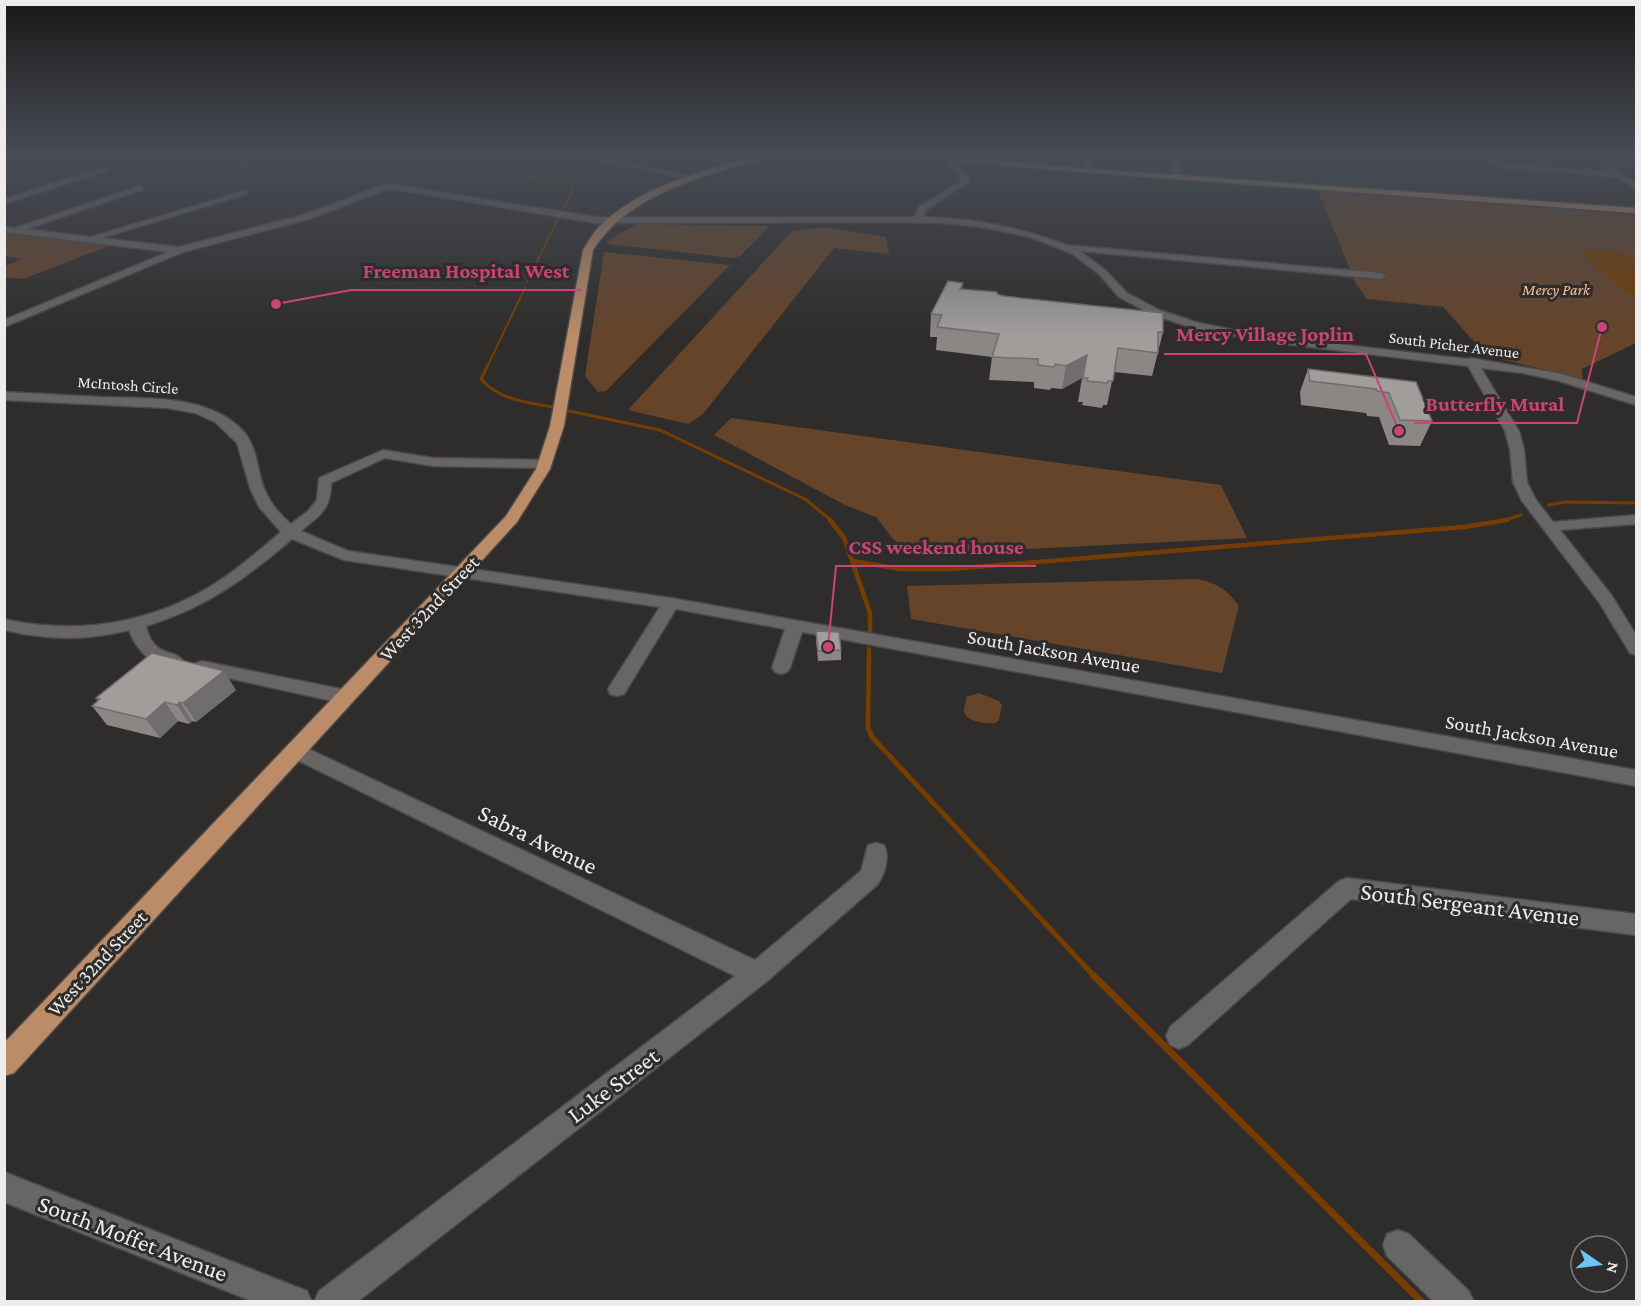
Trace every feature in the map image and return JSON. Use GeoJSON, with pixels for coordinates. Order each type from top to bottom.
{"type":"FeatureCollection","features":[{"type":"Feature","properties":{"kind":"main road","name":"West 32nd Street"},"geometry":{"type":"LineString","coordinates":[[4,1063],[512,519],[530,493],[545,464],[558,426],[588,250],[597,234],[609,220],[619,214]]}},
{"type":"Feature","properties":{"kind":"street"},"geometry":{"type":"LineString","coordinates":[[15,230],[62,214]]}},
{"type":"Feature","properties":{"kind":"street"},"geometry":{"type":"LineString","coordinates":[[87,239],[171,214]]}},
{"type":"Feature","properties":{"kind":"street"},"geometry":{"type":"LineString","coordinates":[[4,324],[180,250],[314,214]]}},
{"type":"Feature","properties":{"kind":"street"},"geometry":{"type":"LineString","coordinates":[[555,214],[609,220]]}},
{"type":"Feature","properties":{"kind":"street"},"geometry":{"type":"LineString","coordinates":[[917,220],[920,214]]}},
{"type":"Feature","properties":{"kind":"street","name":"South Picher Avenue"},"geometry":{"type":"LineString","coordinates":[[609,220],[917,220],[955,221],[1003,228],[1033,235],[1074,251],[1102,272],[1123,295],[1155,312],[1197,326],[1259,338],[1471,362],[1562,378],[1636,401]]}},
{"type":"Feature","properties":{"kind":"street"},"geometry":{"type":"LineString","coordinates":[[4,229],[180,250]]}},
{"type":"Feature","properties":{"kind":"street"},"geometry":{"type":"LineString","coordinates":[[1060,246],[1381,276]]}},
{"type":"Feature","properties":{"kind":"street"},"geometry":{"type":"LineString","coordinates":[[1471,362],[1512,431],[1517,449],[1520,482],[1529,501],[1606,600],[1630,627],[1636,649]]}},
{"type":"Feature","properties":{"kind":"street","name":"McIntosh Circle"},"geometry":{"type":"LineString","coordinates":[[4,396],[167,404],[198,410],[220,419],[239,435],[244,443],[257,488],[266,507],[290,532],[344,555],[462,574]]}},
{"type":"Feature","properties":{"kind":"street"},"geometry":{"type":"LineString","coordinates":[[4,624],[32,631],[75,633],[136,622],[182,607],[220,587],[313,514],[324,500],[324,482],[383,454],[433,462],[545,464]]}},
{"type":"Feature","properties":{"kind":"street"},"geometry":{"type":"LineString","coordinates":[[1548,527],[1636,519]]}},
{"type":"Feature","properties":{"kind":"street","name":"South Jackson Avenue"},"geometry":{"type":"LineString","coordinates":[[462,574],[671,603],[1636,778]]}},
{"type":"Feature","properties":{"kind":"street"},"geometry":{"type":"LineString","coordinates":[[617,689],[671,603]]}},
{"type":"Feature","properties":{"kind":"street"},"geometry":{"type":"LineString","coordinates":[[136,622],[139,640],[148,650],[159,656],[346,697]]}},
{"type":"Feature","properties":{"kind":"street"},"geometry":{"type":"LineString","coordinates":[[781,668],[795,626]]}},
{"type":"Feature","properties":{"kind":"street","name":"Sabra Avenue"},"geometry":{"type":"LineString","coordinates":[[296,751],[757,974]]}},
{"type":"Feature","properties":{"kind":"street","name":"Luke Street"},"geometry":{"type":"LineString","coordinates":[[330,1302],[757,974],[869,878],[872,874],[876,852]]}},
{"type":"Feature","properties":{"kind":"street","name":"South Sergeant Avenue"},"geometry":{"type":"LineString","coordinates":[[1179,1036],[1347,888],[1636,925]]}},
{"type":"Feature","properties":{"kind":"street","name":"South Moffet Avenue"},"geometry":{"type":"LineString","coordinates":[[4,1187],[296,1302]]}},
{"type":"Feature","properties":{"kind":"street"},"geometry":{"type":"LineString","coordinates":[[1398,1245],[1458,1302]]}},
{"type":"Feature","properties":{"kind":"green space","name":"Mercy Park"},"geometry":{"type":"Polygon","coordinates":[[[1327,214],[1636,215],[1636,343],[1582,369],[1583,379],[1487,356],[1443,307],[1367,299],[1355,282],[1327,214]]]}},
{"type":"Feature","properties":{"kind":"green space"},"geometry":{"type":"Polygon","coordinates":[[[637,224],[770,226],[740,256],[734,258],[608,244],[607,242],[615,236],[637,224]]]}},
{"type":"Feature","properties":{"kind":"green space"},"geometry":{"type":"Polygon","coordinates":[[[824,227],[886,237],[889,254],[834,248],[703,414],[688,424],[628,410],[792,231],[824,227]]]}},
{"type":"Feature","properties":{"kind":"green space"},"geometry":{"type":"Polygon","coordinates":[[[5,232],[114,244],[23,279],[5,277],[5,266],[22,259],[5,256],[5,232]]]}},
{"type":"Feature","properties":{"kind":"green space"},"geometry":{"type":"Polygon","coordinates":[[[604,252],[730,265],[606,391],[598,392],[585,376],[604,252]]]}},
{"type":"Feature","properties":{"kind":"green space"},"geometry":{"type":"Polygon","coordinates":[[[731,418],[1221,485],[1247,538],[925,554],[909,550],[893,539],[876,517],[845,505],[714,435],[731,418]]]}},
{"type":"Feature","properties":{"kind":"green space"},"geometry":{"type":"Polygon","coordinates":[[[1197,579],[1221,588],[1239,606],[1222,673],[911,619],[907,586],[1197,579]]]}},
{"type":"Feature","properties":{"kind":"green space"},"geometry":{"type":"Polygon","coordinates":[[[979,693],[999,701],[1002,705],[999,720],[995,723],[973,720],[964,712],[966,697],[979,693]]]}},
{"type":"Feature","properties":{"kind":"shaded area"},"geometry":{"type":"Polygon","coordinates":[[[1581,250],[1619,251],[1636,259],[1636,298],[1595,268],[1581,250]]]}},
{"type":"Feature","properties":{"kind":"building"},"geometry":{"type":"Polygon","coordinates":[[[948,281],[963,283],[960,289],[997,292],[1003,296],[1163,313],[1163,332],[1158,332],[1158,353],[1118,348],[1113,381],[1107,383],[1087,381],[1088,378],[1083,378],[1087,355],[1066,366],[1055,364],[1054,367],[1038,365],[1038,359],[992,357],[999,334],[937,327],[942,315],[931,314],[948,281]]]}},
{"type":"Feature","properties":{"kind":"building"},"geometry":{"type":"Polygon","coordinates":[[[1308,369],[1416,382],[1432,421],[1400,420],[1389,393],[1376,389],[1310,381],[1308,369]]]}},
{"type":"Feature","properties":{"kind":"building"},"geometry":{"type":"Polygon","coordinates":[[[816,631],[839,632],[841,650],[818,651],[816,631]]]}},
{"type":"Feature","properties":{"kind":"building"},"geometry":{"type":"Polygon","coordinates":[[[152,653],[224,671],[183,703],[180,702],[177,705],[165,702],[146,719],[92,706],[100,699],[96,698],[152,653]]]}},
{"type":"Feature","properties":{"kind":"waterway"},"geometry":{"type":"LineString","coordinates":[[527,282],[559,217]]}},
{"type":"Feature","properties":{"kind":"waterway"},"geometry":{"type":"LineString","coordinates":[[487,367],[525,288]]}},
{"type":"Feature","properties":{"kind":"waterway"},"geometry":{"type":"LineString","coordinates":[[487,367],[481,379],[496,392],[514,399],[552,407]]}},
{"type":"Feature","properties":{"kind":"waterway"},"geometry":{"type":"LineString","coordinates":[[569,411],[660,430],[805,499],[832,521]]}},
{"type":"Feature","properties":{"kind":"waterway"},"geometry":{"type":"LineString","coordinates":[[1549,505],[1566,502],[1636,503]]}},
{"type":"Feature","properties":{"kind":"waterway"},"geometry":{"type":"LineString","coordinates":[[1503,521],[1521,515]]}},
{"type":"Feature","properties":{"kind":"waterway"},"geometry":{"type":"LineString","coordinates":[[830,520],[844,538],[870,613],[870,632]]}},
{"type":"Feature","properties":{"kind":"waterway"},"geometry":{"type":"LineString","coordinates":[[852,561],[901,569],[951,569],[1464,527],[1503,521]]}},
{"type":"Feature","properties":{"kind":"waterway"},"geometry":{"type":"LineString","coordinates":[[868,720],[869,649]]}},
{"type":"Feature","properties":{"kind":"waterway"},"geometry":{"type":"LineString","coordinates":[[868,720],[868,728],[872,737],[1095,977]]}},
{"type":"Feature","properties":{"kind":"waterway"},"geometry":{"type":"LineString","coordinates":[[1095,977],[1422,1302]]}},
{"type":"Feature","properties":{"kind":"place","name":"Freeman Hospital West"},"geometry":{"type":"Point","coordinates":[276,304]}},
{"type":"Feature","properties":{"kind":"place","name":"Butterfly Mural"},"geometry":{"type":"Point","coordinates":[1602,327]}},
{"type":"Feature","properties":{"kind":"place","name":"Mercy Village Joplin"},"geometry":{"type":"Point","coordinates":[1399,431]}},
{"type":"Feature","properties":{"kind":"place","name":"CSS weekend house"},"geometry":{"type":"Point","coordinates":[828,647]}}]}
